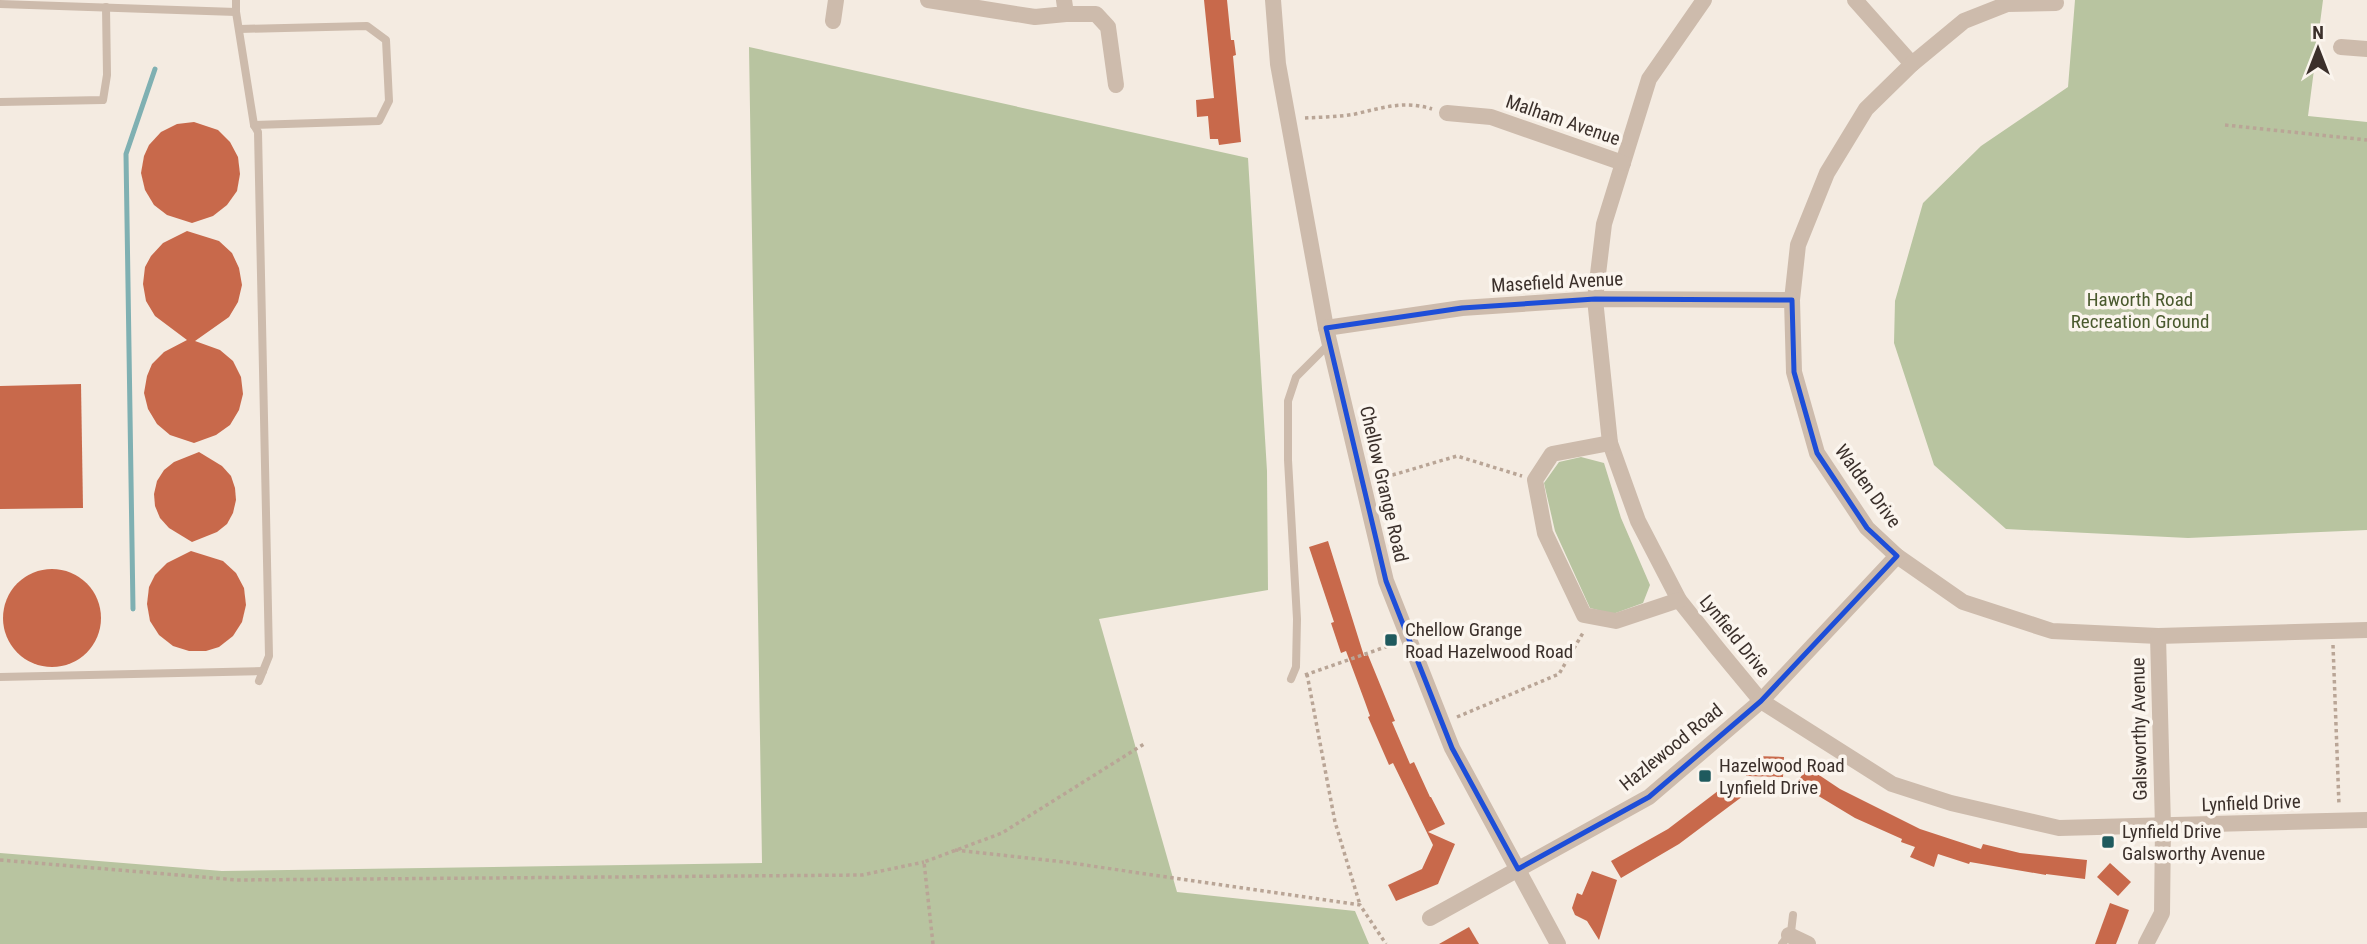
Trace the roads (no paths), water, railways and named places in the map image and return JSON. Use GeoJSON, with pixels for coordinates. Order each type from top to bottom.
{"type":"FeatureCollection","features":[{"type":"Feature","properties":{"kind":"street"},"geometry":{"type":"LineString","coordinates":[[833,21],[835,0]]}},
{"type":"Feature","properties":{"kind":"street"},"geometry":{"type":"LineString","coordinates":[[928,0],[1035,17],[1065,7],[1096,14],[1108,27],[1116,85]]}},
{"type":"Feature","properties":{"kind":"street","name":"Chellow Grange Road"},"geometry":{"type":"LineString","coordinates":[[1273,0],[1278,64],[1327,336],[1386,581],[1452,748],[1558,944]]}},
{"type":"Feature","properties":{"kind":"street","name":"Lynfield Drive"},"geometry":{"type":"LineString","coordinates":[[1704,0],[1649,79],[1604,224],[1595,299],[1610,443],[1638,521],[1679,600],[1761,702],[1892,784],[1951,803],[2059,828],[2367,820]]}},
{"type":"Feature","properties":{"kind":"street"},"geometry":{"type":"LineString","coordinates":[[1855,0],[1912,64]]}},
{"type":"Feature","properties":{"kind":"street","name":"Walden Drive"},"geometry":{"type":"LineString","coordinates":[[2056,4],[2007,4],[1964,21],[1912,64],[1866,109],[1827,173],[1798,245],[1792,300],[1794,372],[1817,453],[1867,528],[1897,556],[1963,602],[2052,631],[2158,636],[2367,630]]}},
{"type":"Feature","properties":{"kind":"street"},"geometry":{"type":"LineString","coordinates":[[2341,47],[2367,49]]}},
{"type":"Feature","properties":{"kind":"street","name":"Malham Avenue"},"geometry":{"type":"LineString","coordinates":[[1447,113],[1491,117],[1623,163]]}},
{"type":"Feature","properties":{"kind":"street","name":"Masefield Avenue"},"geometry":{"type":"LineString","coordinates":[[1327,336],[1462,308],[1595,299],[1792,300]]}},
{"type":"Feature","properties":{"kind":"street"},"geometry":{"type":"LineString","coordinates":[[1610,443],[1552,454],[1535,480],[1545,533],[1584,615],[1616,621],[1679,600]]}},
{"type":"Feature","properties":{"kind":"street","name":"Hazlewood Road"},"geometry":{"type":"LineString","coordinates":[[1430,918],[1649,797],[1761,702],[1897,556]]}},
{"type":"Feature","properties":{"kind":"street","name":"Galsworthy Avenue"},"geometry":{"type":"LineString","coordinates":[[2146,944],[2162,913],[2163,827],[2158,636]]}},
{"type":"Feature","properties":{"kind":"street"},"geometry":{"type":"LineString","coordinates":[[1786,939],[1808,944]]}},
{"type":"Feature","properties":{"kind":"lane"},"geometry":{"type":"LineString","coordinates":[[236,0],[254,125],[258,132],[269,656],[259,681]]}},
{"type":"Feature","properties":{"kind":"lane"},"geometry":{"type":"LineString","coordinates":[[0,4],[236,12]]}},
{"type":"Feature","properties":{"kind":"lane"},"geometry":{"type":"LineString","coordinates":[[0,102],[103,100],[107,75],[106,8]]}},
{"type":"Feature","properties":{"kind":"lane"},"geometry":{"type":"LineString","coordinates":[[240,29],[367,26],[386,40],[389,101],[379,121],[254,125]]}},
{"type":"Feature","properties":{"kind":"lane"},"geometry":{"type":"LineString","coordinates":[[1291,680],[1296,667],[1297,619],[1288,460],[1288,401],[1296,377],[1327,336]]}},
{"type":"Feature","properties":{"kind":"lane"},"geometry":{"type":"LineString","coordinates":[[0,677],[263,671]]}},
{"type":"Feature","properties":{"kind":"lane"},"geometry":{"type":"LineString","coordinates":[[1786,939],[1793,928],[1793,915]]}},
{"type":"Feature","properties":{"kind":"waterway"},"geometry":{"type":"LineString","coordinates":[[133,609],[126,154],[155,69]]}},
{"type":"Feature","properties":{"kind":"place","name":"Chellow Grange Road Hazelwood Road"},"geometry":{"type":"Point","coordinates":[1391,640]}},
{"type":"Feature","properties":{"kind":"place","name":"Hazelwood Road Lynfield Drive"},"geometry":{"type":"Point","coordinates":[1705,776]}},
{"type":"Feature","properties":{"kind":"place","name":"Lynfield Drive Galsworthy Avenue"},"geometry":{"type":"Point","coordinates":[2108,842]}},
{"type":"Feature","properties":{"kind":"park label","name":"Haworth Road Recreation Ground"},"geometry":{"type":"Point","coordinates":[2140,310]}}]}
